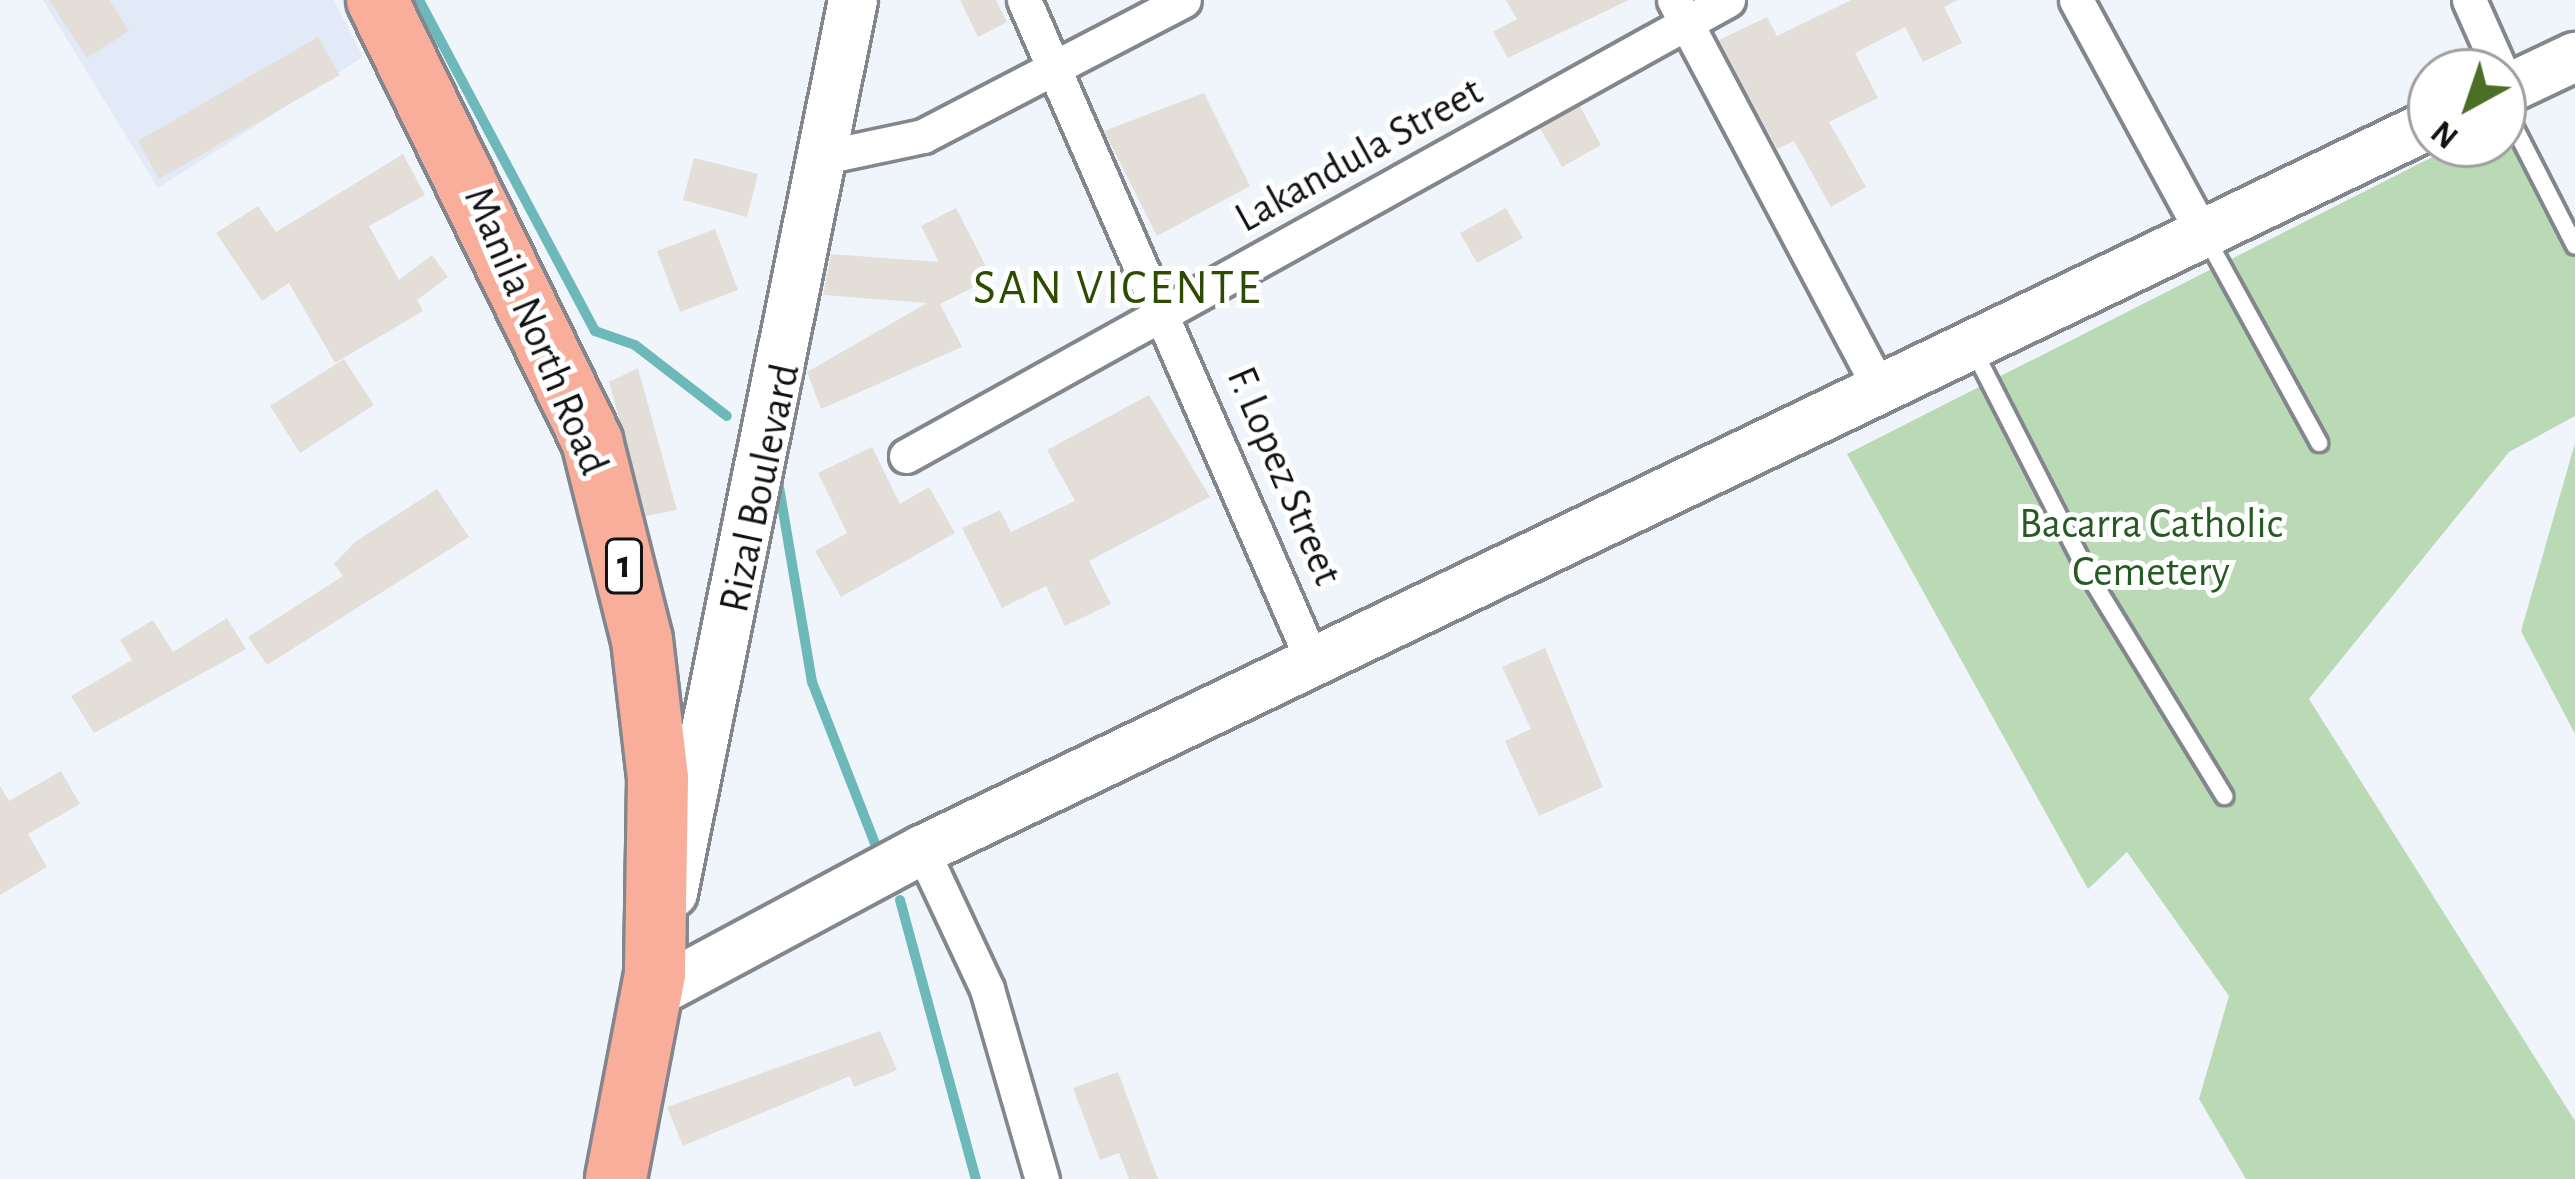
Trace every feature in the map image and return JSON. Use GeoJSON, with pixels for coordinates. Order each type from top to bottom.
{"type":"FeatureCollection","features":[{"type":"Feature","properties":{"kind":"highway","name":"Manila North Road"},"geometry":{"type":"LineString","coordinates":[[377,0],[592,441],[642,640],[658,779],[654,984],[616,1179]]}},
{"type":"Feature","properties":{"kind":"street","name":"Rizal Boulevard"},"geometry":{"type":"LineString","coordinates":[[654,984],[829,156],[853,0]]}},
{"type":"Feature","properties":{"kind":"street","name":"F. Lopez Street"},"geometry":{"type":"LineString","coordinates":[[1024,0],[1167,313],[1312,660]]}},
{"type":"Feature","properties":{"kind":"street"},"geometry":{"type":"LineString","coordinates":[[829,156],[922,136],[1184,0]]}},
{"type":"Feature","properties":{"kind":"street","name":"Lakandula Street"},"geometry":{"type":"LineString","coordinates":[[906,456],[1167,313],[1680,12],[1728,0]]}},
{"type":"Feature","properties":{"kind":"street"},"geometry":{"type":"LineString","coordinates":[[2076,0],[2200,228]]}},
{"type":"Feature","properties":{"kind":"street"},"geometry":{"type":"LineString","coordinates":[[2469,0],[2489,48]]}},
{"type":"Feature","properties":{"kind":"street"},"geometry":{"type":"LineString","coordinates":[[1680,12],[1880,389]]}},
{"type":"Feature","properties":{"kind":"street"},"geometry":{"type":"LineString","coordinates":[[2527,77],[2575,57]]}},
{"type":"Feature","properties":{"kind":"street"},"geometry":{"type":"LineString","coordinates":[[654,984],[1312,660],[1972,347],[2200,228],[2407,135]]}},
{"type":"Feature","properties":{"kind":"street"},"geometry":{"type":"LineString","coordinates":[[922,850],[987,989],[1042,1179]]}},
{"type":"Feature","properties":{"kind":"lane"},"geometry":{"type":"LineString","coordinates":[[2527,138],[2575,246]]}},
{"type":"Feature","properties":{"kind":"lane"},"geometry":{"type":"LineString","coordinates":[[2200,228],[2319,443]]}},
{"type":"Feature","properties":{"kind":"lane"},"geometry":{"type":"LineString","coordinates":[[1972,347],[2087,572],[2224,796]]}},
{"type":"Feature","properties":{"kind":"shaded area"},"geometry":{"type":"Polygon","coordinates":[[[43,0],[334,0],[363,57],[158,188],[43,0]]]}},
{"type":"Feature","properties":{"kind":"green space","name":"Bacarra Catholic Cemetery"},"geometry":{"type":"Polygon","coordinates":[[[2527,129],[2575,225],[2575,416],[2509,452],[2309,699],[2575,1121],[2575,1179],[2246,1179],[2199,1099],[2229,996],[2127,852],[2088,889],[1847,454],[2411,168],[2527,168],[2527,129]]]}},
{"type":"Feature","properties":{"kind":"green space"},"geometry":{"type":"Polygon","coordinates":[[[2575,443],[2575,734],[2521,631],[2575,443]]]}},
{"type":"Feature","properties":{"kind":"building"},"geometry":{"type":"Polygon","coordinates":[[[49,0],[109,0],[129,31],[87,58],[49,0]]]}},
{"type":"Feature","properties":{"kind":"building"},"geometry":{"type":"Polygon","coordinates":[[[960,0],[996,0],[1007,22],[978,37],[960,0]]]}},
{"type":"Feature","properties":{"kind":"building"},"geometry":{"type":"Polygon","coordinates":[[[1506,0],[1629,0],[1508,58],[1493,32],[1517,19],[1506,0]]]}},
{"type":"Feature","properties":{"kind":"building"},"geometry":{"type":"Polygon","coordinates":[[[1851,0],[1958,0],[1944,7],[1962,43],[1923,62],[1905,27],[1855,53],[1878,98],[1829,122],[1866,187],[1831,207],[1794,141],[1777,149],[1719,40],[1767,17],[1777,36],[1851,0]]]}},
{"type":"Feature","properties":{"kind":"building"},"geometry":{"type":"Polygon","coordinates":[[[318,37],[340,75],[159,179],[138,141],[318,37]]]}},
{"type":"Feature","properties":{"kind":"building"},"geometry":{"type":"Polygon","coordinates":[[[1204,93],[1250,186],[1157,236],[1104,131],[1204,93]]]}},
{"type":"Feature","properties":{"kind":"building"},"geometry":{"type":"Polygon","coordinates":[[[1580,106],[1601,145],[1562,167],[1540,128],[1580,106]]]}},
{"type":"Feature","properties":{"kind":"building"},"geometry":{"type":"Polygon","coordinates":[[[403,154],[425,195],[369,226],[399,280],[432,255],[448,277],[417,300],[423,311],[335,363],[289,283],[262,301],[216,233],[258,206],[276,232],[403,154]]]}},
{"type":"Feature","properties":{"kind":"building"},"geometry":{"type":"Polygon","coordinates":[[[694,158],[758,174],[747,217],[683,200],[694,158]]]}},
{"type":"Feature","properties":{"kind":"building"},"geometry":{"type":"Polygon","coordinates":[[[956,208],[992,278],[940,304],[962,347],[821,409],[807,372],[927,303],[823,295],[831,254],[939,262],[921,226],[956,208]]]}},
{"type":"Feature","properties":{"kind":"building"},"geometry":{"type":"Polygon","coordinates":[[[1506,208],[1523,238],[1477,263],[1460,233],[1506,208]]]}},
{"type":"Feature","properties":{"kind":"building"},"geometry":{"type":"Polygon","coordinates":[[[715,229],[738,290],[680,312],[657,251],[715,229]]]}},
{"type":"Feature","properties":{"kind":"building"},"geometry":{"type":"Polygon","coordinates":[[[344,359],[374,405],[300,453],[270,406],[344,359]]]}},
{"type":"Feature","properties":{"kind":"building"},"geometry":{"type":"Polygon","coordinates":[[[638,368],[677,510],[646,516],[609,382],[638,368]]]}},
{"type":"Feature","properties":{"kind":"building"},"geometry":{"type":"Polygon","coordinates":[[[1149,395],[1210,497],[1089,561],[1111,604],[1065,626],[1046,586],[1002,608],[962,528],[1000,510],[1011,532],[1075,501],[1047,450],[1149,395]]]}},
{"type":"Feature","properties":{"kind":"building"},"geometry":{"type":"Polygon","coordinates":[[[872,447],[900,504],[929,487],[955,533],[841,597],[815,551],[847,533],[818,473],[872,447]]]}},
{"type":"Feature","properties":{"kind":"building"},"geometry":{"type":"Polygon","coordinates":[[[437,489],[469,537],[267,665],[248,637],[343,576],[334,564],[355,542],[437,489]]]}},
{"type":"Feature","properties":{"kind":"building"},"geometry":{"type":"Polygon","coordinates":[[[227,618],[246,649],[94,733],[71,696],[132,660],[120,640],[153,620],[173,652],[227,618]]]}},
{"type":"Feature","properties":{"kind":"building"},"geometry":{"type":"Polygon","coordinates":[[[1545,648],[1603,787],[1539,816],[1505,741],[1531,729],[1502,667],[1545,648]]]}},
{"type":"Feature","properties":{"kind":"building"},"geometry":{"type":"Polygon","coordinates":[[[61,771],[80,804],[28,834],[47,867],[0,895],[0,786],[9,801],[61,771]]]}},
{"type":"Feature","properties":{"kind":"building"},"geometry":{"type":"Polygon","coordinates":[[[880,1031],[897,1070],[854,1087],[850,1076],[683,1146],[667,1107],[880,1031]]]}},
{"type":"Feature","properties":{"kind":"building"},"geometry":{"type":"Polygon","coordinates":[[[1118,1072],[1158,1179],[1129,1179],[1119,1153],[1100,1160],[1073,1088],[1118,1072]]]}},
{"type":"Feature","properties":{"kind":"waterway"},"geometry":{"type":"LineString","coordinates":[[419,0],[595,331],[635,345],[727,416]]}},
{"type":"Feature","properties":{"kind":"waterway"},"geometry":{"type":"LineString","coordinates":[[777,475],[812,682],[881,859]]}},
{"type":"Feature","properties":{"kind":"waterway"},"geometry":{"type":"LineString","coordinates":[[900,900],[976,1179]]}},
{"type":"Feature","properties":{"kind":"district","name":"SAN VICENTE"},"geometry":{"type":"Point","coordinates":[1118,290]}}]}
